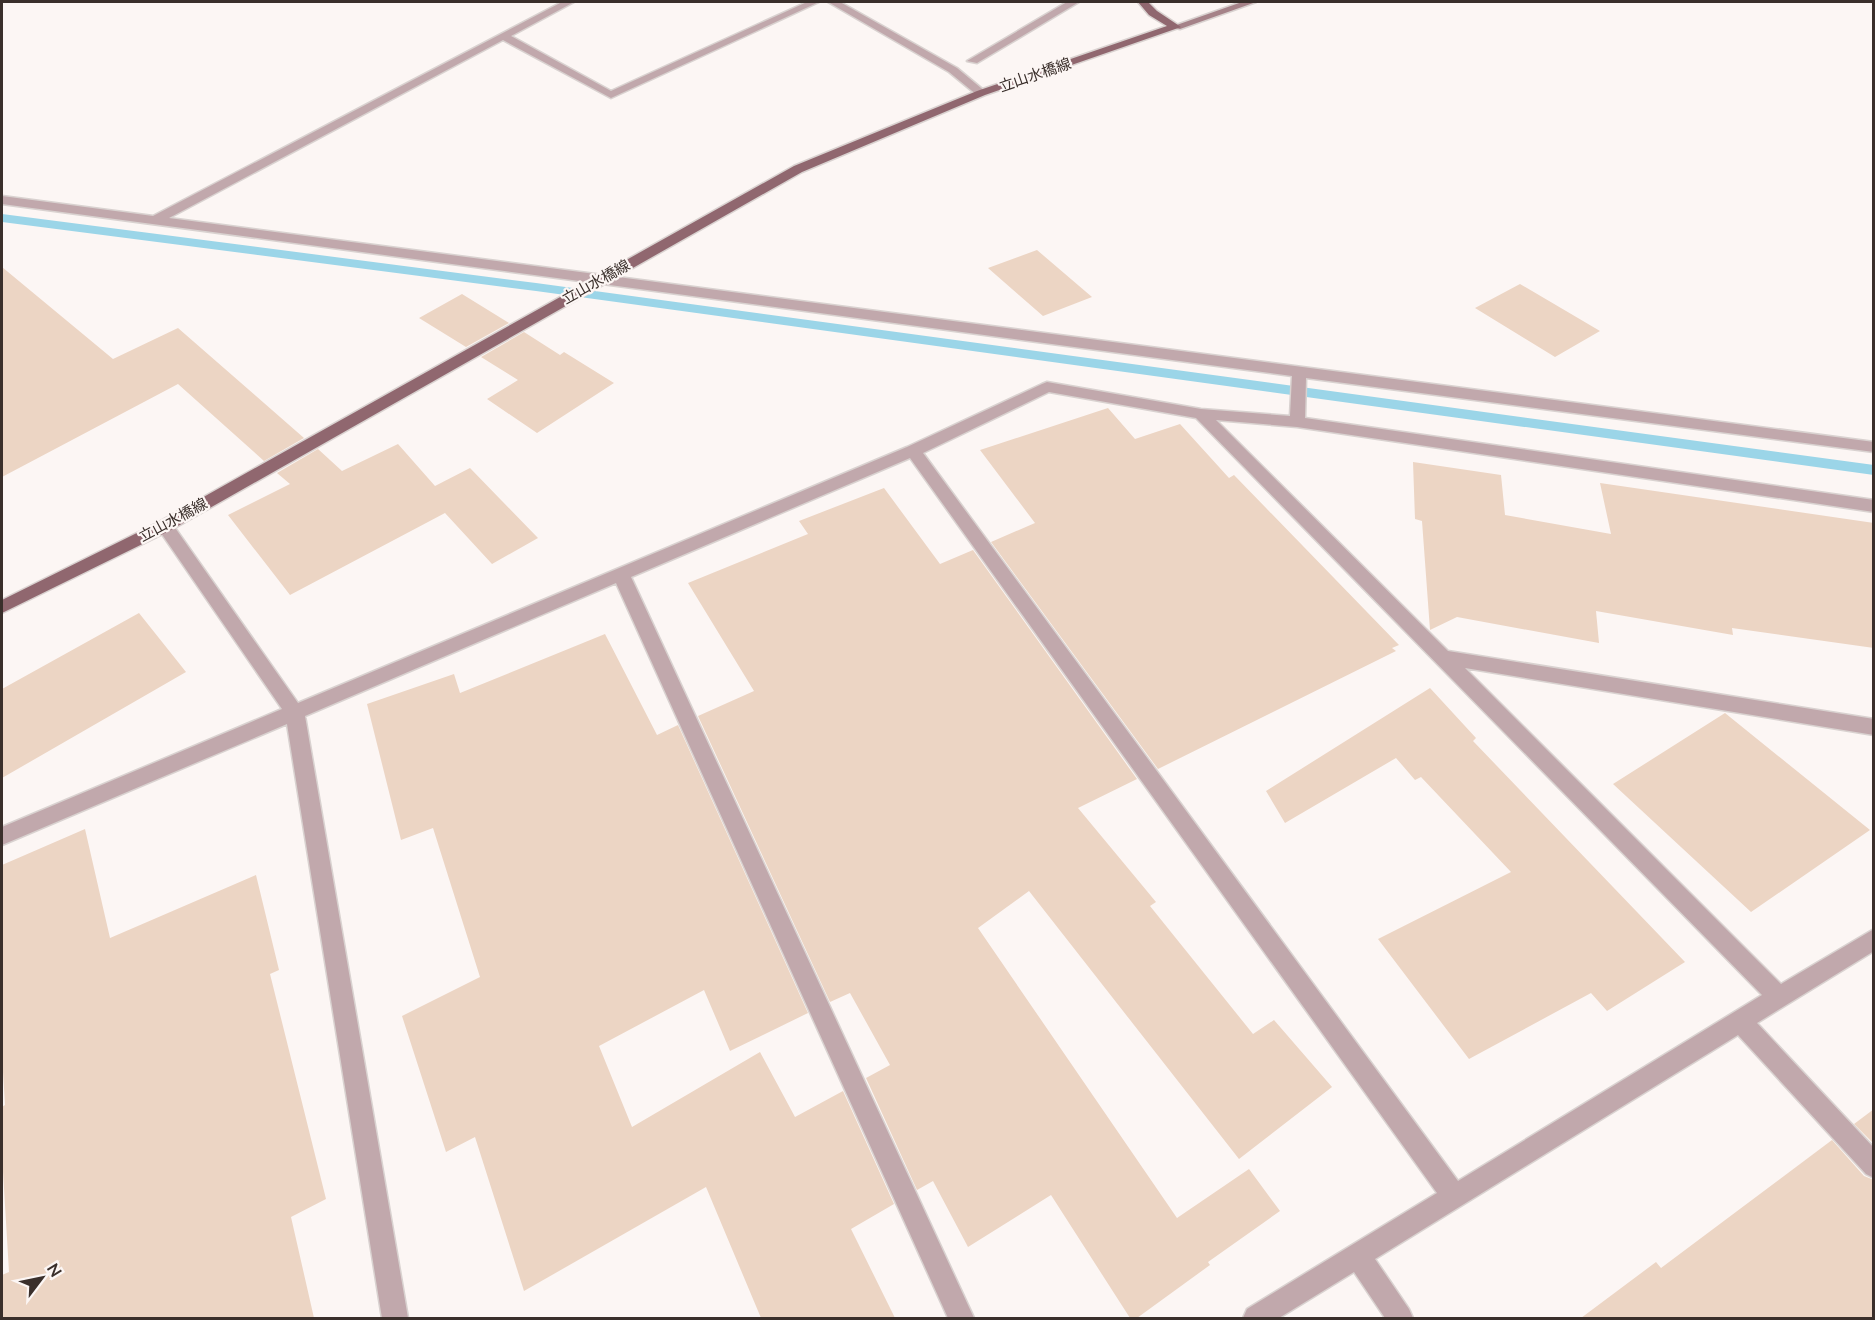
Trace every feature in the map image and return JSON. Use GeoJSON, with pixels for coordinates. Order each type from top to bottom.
{"type":"FeatureCollection","features":[{"type":"Feature","properties":{"kind":"main road"},"geometry":{"type":"LineString","coordinates":[[1143,2],[1153,13],[1176,27]]}},
{"type":"Feature","properties":{"kind":"main road","name":"立山水橋線"},"geometry":{"type":"LineString","coordinates":[[2,607],[165,526],[798,169],[981,93],[1176,27]]}},
{"type":"Feature","properties":{"kind":"street"},"geometry":{"type":"LineString","coordinates":[[155,220],[569,2]]}},
{"type":"Feature","properties":{"kind":"street"},"geometry":{"type":"LineString","coordinates":[[503,36],[610,95],[814,2]]}},
{"type":"Feature","properties":{"kind":"street"},"geometry":{"type":"LineString","coordinates":[[833,2],[953,70],[981,93]]}},
{"type":"Feature","properties":{"kind":"street"},"geometry":{"type":"LineString","coordinates":[[973,61],[1074,2]]}},
{"type":"Feature","properties":{"kind":"street"},"geometry":{"type":"LineString","coordinates":[[1176,27],[1251,2]]}},
{"type":"Feature","properties":{"kind":"street"},"geometry":{"type":"LineString","coordinates":[[2,200],[604,278],[1299,374],[1874,447]]}},
{"type":"Feature","properties":{"kind":"street"},"geometry":{"type":"LineString","coordinates":[[1297,422],[1299,374]]}},
{"type":"Feature","properties":{"kind":"street"},"geometry":{"type":"LineString","coordinates":[[2,837],[914,451],[1047,387],[1201,414],[1297,422],[1874,506]]}},
{"type":"Feature","properties":{"kind":"street"},"geometry":{"type":"LineString","coordinates":[[1201,414],[1779,997]]}},
{"type":"Feature","properties":{"kind":"street"},"geometry":{"type":"LineString","coordinates":[[914,451],[1455,1197]]}},
{"type":"Feature","properties":{"kind":"street"},"geometry":{"type":"LineString","coordinates":[[165,526],[295,713],[396,1318]]}},
{"type":"Feature","properties":{"kind":"street"},"geometry":{"type":"LineString","coordinates":[[621,575],[961,1318]]}},
{"type":"Feature","properties":{"kind":"street"},"geometry":{"type":"LineString","coordinates":[[1445,658],[1874,727]]}},
{"type":"Feature","properties":{"kind":"street"},"geometry":{"type":"LineString","coordinates":[[1256,1318],[1874,939]]}},
{"type":"Feature","properties":{"kind":"street"},"geometry":{"type":"LineString","coordinates":[[1740,1021],[1874,1166]]}},
{"type":"Feature","properties":{"kind":"street"},"geometry":{"type":"LineString","coordinates":[[1358,1256],[1400,1318]]}},
{"type":"Feature","properties":{"kind":"building"},"geometry":{"type":"Polygon","coordinates":[[[1037,250],[1092,297],[1043,316],[988,268],[1037,250]]]}},
{"type":"Feature","properties":{"kind":"building"},"geometry":{"type":"Polygon","coordinates":[[[2,267],[113,359],[178,328],[304,438],[264,461],[178,384],[2,477],[2,267]]]}},
{"type":"Feature","properties":{"kind":"building"},"geometry":{"type":"Polygon","coordinates":[[[1520,284],[1600,331],[1555,357],[1475,308],[1520,284]]]}},
{"type":"Feature","properties":{"kind":"building"},"geometry":{"type":"Polygon","coordinates":[[[462,294],[509,323],[466,347],[419,318],[462,294]]]}},
{"type":"Feature","properties":{"kind":"building"},"geometry":{"type":"Polygon","coordinates":[[[524,332],[560,355],[564,352],[614,383],[537,433],[487,399],[518,380],[481,357],[524,332]]]}},
{"type":"Feature","properties":{"kind":"building"},"geometry":{"type":"Polygon","coordinates":[[[1108,408],[1135,439],[1180,424],[1229,478],[1234,475],[1399,645],[1392,648],[1396,651],[1158,769],[991,542],[1035,523],[980,450],[1108,408]]]}},
{"type":"Feature","properties":{"kind":"building"},"geometry":{"type":"Polygon","coordinates":[[[398,444],[435,486],[470,468],[538,538],[492,564],[445,513],[290,595],[228,515],[290,484],[277,473],[318,449],[342,471],[398,444]]]}},
{"type":"Feature","properties":{"kind":"building"},"geometry":{"type":"Polygon","coordinates":[[[1413,462],[1501,475],[1505,515],[1611,534],[1600,483],[1874,523],[1874,648],[1732,628],[1733,635],[1596,611],[1599,643],[1457,617],[1430,630],[1422,521],[1415,519],[1413,462]]]}},
{"type":"Feature","properties":{"kind":"building"},"geometry":{"type":"Polygon","coordinates":[[[884,488],[940,564],[973,550],[1137,779],[1078,808],[1156,902],[1150,906],[1253,1034],[1274,1020],[1332,1087],[1239,1159],[1029,891],[978,928],[1177,1218],[1249,1169],[1280,1211],[1208,1262],[1210,1265],[1137,1318],[1130,1318],[1051,1195],[968,1247],[933,1181],[917,1190],[866,1078],[890,1065],[850,993],[830,1002],[698,716],[754,691],[688,583],[808,534],[799,521],[884,488]]]}},
{"type":"Feature","properties":{"kind":"building"},"geometry":{"type":"Polygon","coordinates":[[[139,613],[186,672],[2,778],[2,689],[139,613]]]}},
{"type":"Feature","properties":{"kind":"building"},"geometry":{"type":"Polygon","coordinates":[[[605,634],[657,735],[678,725],[808,1013],[730,1051],[704,990],[599,1046],[632,1127],[760,1052],[795,1117],[843,1091],[894,1204],[851,1229],[895,1318],[761,1318],[706,1187],[524,1291],[475,1137],[446,1152],[402,1016],[480,977],[433,828],[401,840],[367,704],[454,674],[460,693],[605,634]]]}},
{"type":"Feature","properties":{"kind":"building"},"geometry":{"type":"Polygon","coordinates":[[[1430,688],[1476,738],[1473,741],[1685,962],[1607,1011],[1591,993],[1469,1059],[1378,939],[1511,872],[1421,777],[1415,780],[1396,758],[1285,823],[1266,791],[1430,688]]]}},
{"type":"Feature","properties":{"kind":"building"},"geometry":{"type":"Polygon","coordinates":[[[1725,713],[1870,830],[1751,912],[1613,784],[1725,713]]]}},
{"type":"Feature","properties":{"kind":"building"},"geometry":{"type":"Polygon","coordinates":[[[85,829],[110,938],[256,875],[279,970],[270,974],[326,1199],[291,1217],[314,1318],[2,1318],[2,1275],[9,1272],[2,1155],[2,1107],[5,1105],[2,1056],[2,865],[85,829]]]}},
{"type":"Feature","properties":{"kind":"building"},"geometry":{"type":"Polygon","coordinates":[[[1874,1109],[1874,1144],[1854,1124],[1874,1109]]]}},
{"type":"Feature","properties":{"kind":"building"},"geometry":{"type":"Polygon","coordinates":[[[1832,1140],[1864,1176],[1874,1180],[1874,1318],[1581,1318],[1656,1262],[1661,1268],[1832,1140]]]}},
{"type":"Feature","properties":{"kind":"waterway"},"geometry":{"type":"LineString","coordinates":[[2,218],[536,287],[1874,470]]}}]}
